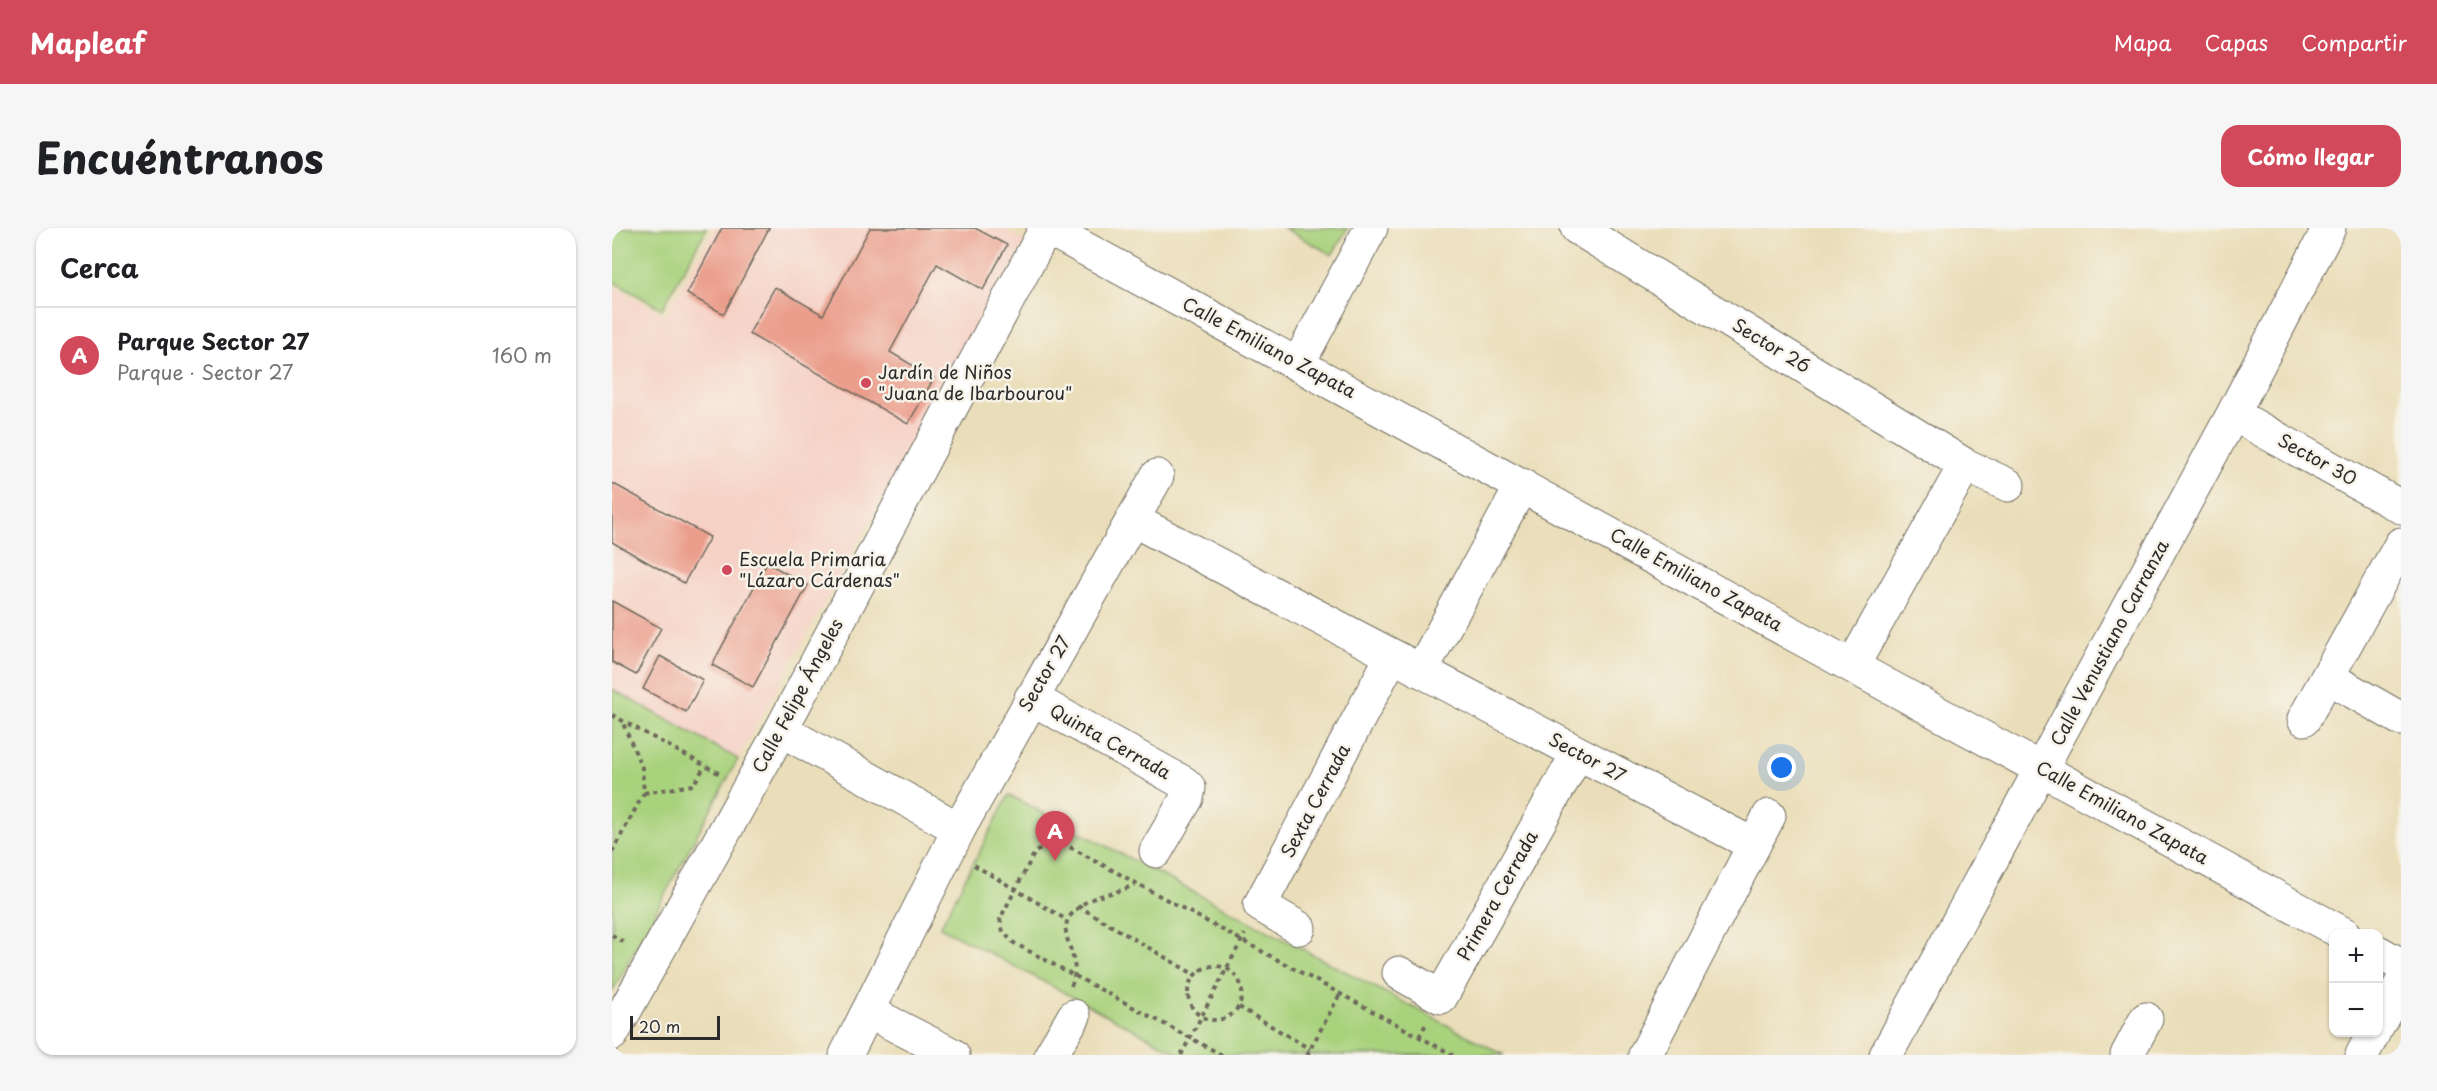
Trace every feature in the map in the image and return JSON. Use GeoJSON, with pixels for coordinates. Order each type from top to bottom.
{"type":"FeatureCollection","features":[{"type":"Feature","properties":{"kind":"street","name":"Calle Emiliano Zapata"},"geometry":{"type":"LineString","coordinates":[[1047,228],[2337,929]]}},
{"type":"Feature","properties":{"kind":"street","name":"Calle Felipe Ángeles"},"geometry":{"type":"LineString","coordinates":[[612,1034],[781,730],[1047,228]]}},
{"type":"Feature","properties":{"kind":"street"},"geometry":{"type":"LineString","coordinates":[[1298,364],[1371,228]]}},
{"type":"Feature","properties":{"kind":"street","name":"Sector 26"},"geometry":{"type":"LineString","coordinates":[[1577,228],[1965,465],[2007,484]]}},
{"type":"Feature","properties":{"kind":"street","name":"Calle Venustiano Carranza"},"geometry":{"type":"LineString","coordinates":[[1886,1055],[2233,414],[2329,228]]}},
{"type":"Feature","properties":{"kind":"street","name":"Sector 30"},"geometry":{"type":"LineString","coordinates":[[2233,414],[2401,507]]}},
{"type":"Feature","properties":{"kind":"street"},"geometry":{"type":"LineString","coordinates":[[1853,665],[1965,465]]}},
{"type":"Feature","properties":{"kind":"street","name":"Sector 27"},"geometry":{"type":"LineString","coordinates":[[846,1055],[954,839],[1157,476]]}},
{"type":"Feature","properties":{"kind":"street"},"geometry":{"type":"LineString","coordinates":[[1421,671],[1522,486]]}},
{"type":"Feature","properties":{"kind":"street","name":"Sector 27"},"geometry":{"type":"LineString","coordinates":[[1133,520],[1754,845]]}},
{"type":"Feature","properties":{"kind":"street"},"geometry":{"type":"LineString","coordinates":[[2304,719],[2329,678],[2401,544]]}},
{"type":"Feature","properties":{"kind":"street","name":"Sexta Cerrada"},"geometry":{"type":"LineString","coordinates":[[1260,905],[1392,656]]}},
{"type":"Feature","properties":{"kind":"street"},"geometry":{"type":"LineString","coordinates":[[2329,678],[2401,719]]}},
{"type":"Feature","properties":{"kind":"street","name":"Quinta Cerrada"},"geometry":{"type":"LineString","coordinates":[[1031,698],[1184,783],[1189,788],[1187,798],[1156,851]]}},
{"type":"Feature","properties":{"kind":"street"},"geometry":{"type":"LineString","coordinates":[[781,730],[954,839]]}},
{"type":"Feature","properties":{"kind":"street","name":"Primera Cerrada"},"geometry":{"type":"LineString","coordinates":[[1399,973],[1441,997],[1578,753]]}},
{"type":"Feature","properties":{"kind":"street"},"geometry":{"type":"LineString","coordinates":[[1645,1055],[1769,816]]}},
{"type":"Feature","properties":{"kind":"street"},"geometry":{"type":"LineString","coordinates":[[1260,905],[1299,928]]}},
{"type":"Feature","properties":{"kind":"street"},"geometry":{"type":"LineString","coordinates":[[2383,954],[2401,965]]}},
{"type":"Feature","properties":{"kind":"street"},"geometry":{"type":"LineString","coordinates":[[2383,1018],[2401,984]]}},
{"type":"Feature","properties":{"kind":"street"},"geometry":{"type":"LineString","coordinates":[[869,1012],[953,1055]]}},
{"type":"Feature","properties":{"kind":"street"},"geometry":{"type":"LineString","coordinates":[[1051,1055],[1074,1016]]}},
{"type":"Feature","properties":{"kind":"street"},"geometry":{"type":"LineString","coordinates":[[2131,1054],[2146,1020]]}},
{"type":"Feature","properties":{"kind":"street"},"geometry":{"type":"LineString","coordinates":[[2362,1055],[2371,1037]]}},
{"type":"Feature","properties":{"kind":"path"},"geometry":{"type":"LineString","coordinates":[[612,715],[747,789]]}},
{"type":"Feature","properties":{"kind":"path"},"geometry":{"type":"LineString","coordinates":[[612,852],[644,793],[642,768],[621,720]]}},
{"type":"Feature","properties":{"kind":"path"},"geometry":{"type":"LineString","coordinates":[[644,793],[693,785],[705,766]]}},
{"type":"Feature","properties":{"kind":"path"},"geometry":{"type":"LineString","coordinates":[[954,839],[1015,889],[1066,920]]}},
{"type":"Feature","properties":{"kind":"path"},"geometry":{"type":"LineString","coordinates":[[1222,1055],[1014,943],[1003,932],[1000,919],[1035,852],[1052,844],[1066,845],[1452,1055]]}},
{"type":"Feature","properties":{"kind":"path"},"geometry":{"type":"LineString","coordinates":[[1074,1016],[1068,993],[1076,976],[1075,959],[1066,939],[1066,920],[1078,906],[1094,896],[1136,884],[1156,851]]}},
{"type":"Feature","properties":{"kind":"path"},"geometry":{"type":"LineString","coordinates":[[1181,1055],[1260,905]]}},
{"type":"Feature","properties":{"kind":"path"},"geometry":{"type":"LineString","coordinates":[[1078,906],[1195,975]]}},
{"type":"Feature","properties":{"kind":"path"},"geometry":{"type":"LineString","coordinates":[[1210,966],[1227,969],[1240,981],[1243,989],[1239,1007],[1226,1019],[1217,1020],[1202,1016],[1192,1008],[1189,1000],[1188,991],[1195,975],[1210,966]]}},
{"type":"Feature","properties":{"kind":"path"},"geometry":{"type":"LineString","coordinates":[[1307,1055],[1340,994]]}},
{"type":"Feature","properties":{"kind":"path"},"geometry":{"type":"LineString","coordinates":[[1239,1007],[1310,1049]]}},
{"type":"Feature","properties":{"kind":"shaded area","name":"Escuela Primaria \"Lázaro Cárdenas\""},"geometry":{"type":"Polygon","coordinates":[[[715,228],[1001,228],[1025,241],[738,759],[612,689],[612,286],[666,315],[715,228]]]}},
{"type":"Feature","properties":{"kind":"green space"},"geometry":{"type":"Polygon","coordinates":[[[612,228],[707,228],[662,309],[612,281],[612,228]]]}},
{"type":"Feature","properties":{"kind":"green space"},"geometry":{"type":"Polygon","coordinates":[[[1284,228],[1348,228],[1332,255],[1284,228]]]}},
{"type":"Feature","properties":{"kind":"green space"},"geometry":{"type":"Polygon","coordinates":[[[612,689],[738,759],[612,992],[612,689]]]}},
{"type":"Feature","properties":{"kind":"green space"},"geometry":{"type":"Polygon","coordinates":[[[1009,795],[1504,1055],[1182,1055],[940,927],[1009,795]]]}},
{"type":"Feature","properties":{"kind":"building"},"geometry":{"type":"Polygon","coordinates":[[[722,228],[769,228],[724,314],[687,294],[722,228]]]}},
{"type":"Feature","properties":{"kind":"building"},"geometry":{"type":"Polygon","coordinates":[[[870,228],[975,228],[1007,245],[983,290],[937,264],[890,352],[934,378],[908,424],[749,334],[775,287],[823,315],[870,228]]]}},
{"type":"Feature","properties":{"kind":"building"},"geometry":{"type":"Polygon","coordinates":[[[612,483],[710,537],[684,583],[612,542],[612,483]]]}},
{"type":"Feature","properties":{"kind":"building"},"geometry":{"type":"Polygon","coordinates":[[[767,563],[808,585],[753,687],[712,665],[767,563]]]}},
{"type":"Feature","properties":{"kind":"building"},"geometry":{"type":"Polygon","coordinates":[[[612,601],[661,628],[636,675],[612,662],[612,601]]]}},
{"type":"Feature","properties":{"kind":"building"},"geometry":{"type":"Polygon","coordinates":[[[660,656],[703,680],[686,712],[643,689],[660,656]]]}},
{"type":"Feature","properties":{"kind":"place","name":"Jardín de Niños \"Juana de Ibarbourou\""},"geometry":{"type":"Point","coordinates":[866,383]}},
{"type":"Feature","properties":{"kind":"place","name":"Escuela Primaria \"Lázaro Cárdenas\""},"geometry":{"type":"Point","coordinates":[727,570]}},
{"type":"Feature","properties":{"kind":"place","name":"Parque Sector 27"},"geometry":{"type":"Point","coordinates":[1055,861]}}]}
